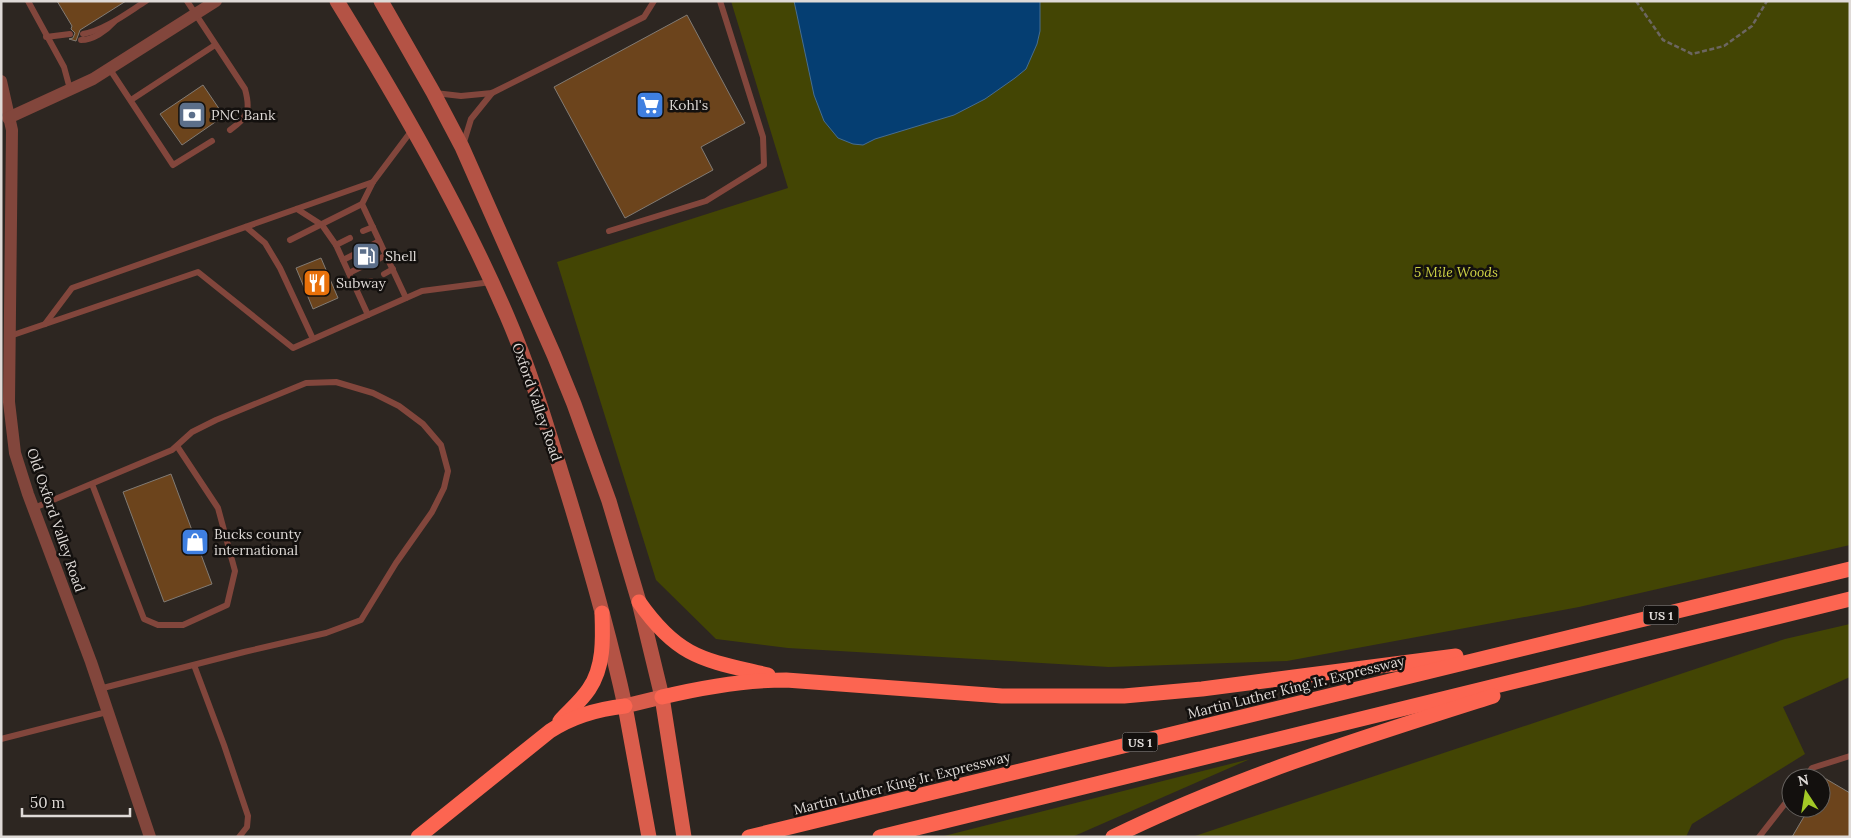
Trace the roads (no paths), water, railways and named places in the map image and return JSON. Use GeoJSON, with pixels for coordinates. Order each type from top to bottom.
{"type":"FeatureCollection","features":[{"type":"Feature","properties":{"kind":"highway","name":"Martin Luther King Jr. Expressway"},"geometry":{"type":"LineString","coordinates":[[749,837],[1850,569]]}},
{"type":"Feature","properties":{"kind":"highway","name":"US 1"},"geometry":{"type":"LineString","coordinates":[[880,837],[1850,599]]}},
{"type":"Feature","properties":{"kind":"highway"},"geometry":{"type":"LineString","coordinates":[[639,602],[660,630],[684,650],[710,662],[786,680]]}},
{"type":"Feature","properties":{"kind":"highway"},"geometry":{"type":"LineString","coordinates":[[550,731],[589,690],[595,678],[602,651],[602,613]]}},
{"type":"Feature","properties":{"kind":"highway"},"geometry":{"type":"LineString","coordinates":[[662,697],[728,684],[786,680],[1002,696],[1124,696],[1228,686],[1532,646]]}},
{"type":"Feature","properties":{"kind":"highway"},"geometry":{"type":"LineString","coordinates":[[1113,837],[1227,786],[1304,757],[1622,655]]}},
{"type":"Feature","properties":{"kind":"highway"},"geometry":{"type":"LineString","coordinates":[[418,837],[550,731],[564,722],[596,711],[625,706]]}},
{"type":"Feature","properties":{"kind":"main road","name":"Oxford Valley Road"},"geometry":{"type":"LineString","coordinates":[[337,1],[454,204],[510,323],[543,414],[602,613],[625,706],[648,829]]}},
{"type":"Feature","properties":{"kind":"main road"},"geometry":{"type":"LineString","coordinates":[[380,1],[433,92],[462,147],[533,306],[574,404],[609,501],[639,602],[662,697],[684,837]]}},
{"type":"Feature","properties":{"kind":"main road"},"geometry":{"type":"LineString","coordinates":[[625,706],[662,697]]}},
{"type":"Feature","properties":{"kind":"street"},"geometry":{"type":"LineString","coordinates":[[8,118],[93,79],[215,3]]}},
{"type":"Feature","properties":{"kind":"street","name":"Old Oxford Valley Road"},"geometry":{"type":"LineString","coordinates":[[1,81],[12,130],[9,402],[15,453],[150,837]]}},
{"type":"Feature","properties":{"kind":"lane"},"geometry":{"type":"LineString","coordinates":[[28,1],[64,67],[70,89]]}},
{"type":"Feature","properties":{"kind":"lane"},"geometry":{"type":"LineString","coordinates":[[82,37],[146,1]]}},
{"type":"Feature","properties":{"kind":"lane"},"geometry":{"type":"LineString","coordinates":[[187,1],[245,90],[248,100],[246,115],[243,121],[230,130]]}},
{"type":"Feature","properties":{"kind":"lane"},"geometry":{"type":"LineString","coordinates":[[433,92],[462,96],[492,93],[644,17],[654,1]]}},
{"type":"Feature","properties":{"kind":"lane"},"geometry":{"type":"LineString","coordinates":[[609,231],[706,201],[764,165],[763,137],[720,1]]}},
{"type":"Feature","properties":{"kind":"lane"},"geometry":{"type":"LineString","coordinates":[[46,37],[70,36]]}},
{"type":"Feature","properties":{"kind":"lane"},"geometry":{"type":"LineString","coordinates":[[130,100],[215,45]]}},
{"type":"Feature","properties":{"kind":"lane"},"geometry":{"type":"LineString","coordinates":[[109,68],[173,165],[212,141]]}},
{"type":"Feature","properties":{"kind":"lane"},"geometry":{"type":"LineString","coordinates":[[462,147],[471,119],[492,93]]}},
{"type":"Feature","properties":{"kind":"lane"},"geometry":{"type":"LineString","coordinates":[[290,240],[362,204],[373,182],[412,130]]}},
{"type":"Feature","properties":{"kind":"lane"},"geometry":{"type":"LineString","coordinates":[[45,324],[72,288],[373,182]]}},
{"type":"Feature","properties":{"kind":"lane"},"geometry":{"type":"LineString","coordinates":[[362,204],[406,298]]}},
{"type":"Feature","properties":{"kind":"lane"},"geometry":{"type":"LineString","coordinates":[[297,209],[322,225],[336,245],[368,315]]}},
{"type":"Feature","properties":{"kind":"lane"},"geometry":{"type":"LineString","coordinates":[[363,231],[373,226]]}},
{"type":"Feature","properties":{"kind":"lane"},"geometry":{"type":"LineString","coordinates":[[246,227],[265,243],[313,339]]}},
{"type":"Feature","properties":{"kind":"lane"},"geometry":{"type":"LineString","coordinates":[[336,245],[350,238]]}},
{"type":"Feature","properties":{"kind":"lane"},"geometry":{"type":"LineString","coordinates":[[370,246],[380,241]]}},
{"type":"Feature","properties":{"kind":"lane"},"geometry":{"type":"LineString","coordinates":[[343,260],[357,252]]}},
{"type":"Feature","properties":{"kind":"lane"},"geometry":{"type":"LineString","coordinates":[[377,260],[386,255]]}},
{"type":"Feature","properties":{"kind":"lane"},"geometry":{"type":"LineString","coordinates":[[349,273],[363,266]]}},
{"type":"Feature","properties":{"kind":"lane"},"geometry":{"type":"LineString","coordinates":[[384,274],[393,270]]}},
{"type":"Feature","properties":{"kind":"lane"},"geometry":{"type":"LineString","coordinates":[[10,336],[198,272],[293,348],[422,291],[491,282]]}},
{"type":"Feature","properties":{"kind":"lane"},"geometry":{"type":"LineString","coordinates":[[356,288],[371,281]]}},
{"type":"Feature","properties":{"kind":"lane"},"geometry":{"type":"LineString","coordinates":[[34,508],[172,450],[192,432],[216,420],[306,383],[336,382],[373,393],[399,406],[423,424],[441,445],[448,471],[444,488],[432,512],[396,563],[361,620],[326,633],[99,690]]}},
{"type":"Feature","properties":{"kind":"lane"},"geometry":{"type":"LineString","coordinates":[[92,484],[144,619],[158,625],[183,626],[226,605],[235,571],[218,508],[177,446]]}},
{"type":"Feature","properties":{"kind":"lane"},"geometry":{"type":"LineString","coordinates":[[194,665],[248,816],[248,827],[239,837]]}},
{"type":"Feature","properties":{"kind":"lane"},"geometry":{"type":"LineString","coordinates":[[1,739],[107,712]]}},
{"type":"Feature","properties":{"kind":"lane"},"geometry":{"type":"LineString","coordinates":[[1812,768],[1850,756]]}},
{"type":"Feature","properties":{"kind":"lane"},"geometry":{"type":"LineString","coordinates":[[1759,837],[1781,809]]}},
{"type":"Feature","properties":{"kind":"water"},"geometry":{"type":"Polygon","coordinates":[[[794,1],[1040,1],[1040,31],[1037,44],[1026,69],[985,99],[954,115],[875,139],[863,145],[853,144],[838,138],[824,121],[814,95],[794,1]]]}},
{"type":"Feature","properties":{"kind":"place","name":"Kohl's"},"geometry":{"type":"Point","coordinates":[650,105]}},
{"type":"Feature","properties":{"kind":"place","name":"PNC Bank"},"geometry":{"type":"Point","coordinates":[192,115]}},
{"type":"Feature","properties":{"kind":"place","name":"Shell"},"geometry":{"type":"Point","coordinates":[366,256]}},
{"type":"Feature","properties":{"kind":"place","name":"Subway"},"geometry":{"type":"Point","coordinates":[317,283]}},
{"type":"Feature","properties":{"kind":"place","name":"Bucks county international"},"geometry":{"type":"Point","coordinates":[195,542]}},
{"type":"Feature","properties":{"kind":"park label","name":"5 Mile Woods"},"geometry":{"type":"Point","coordinates":[1456,272]}}]}
